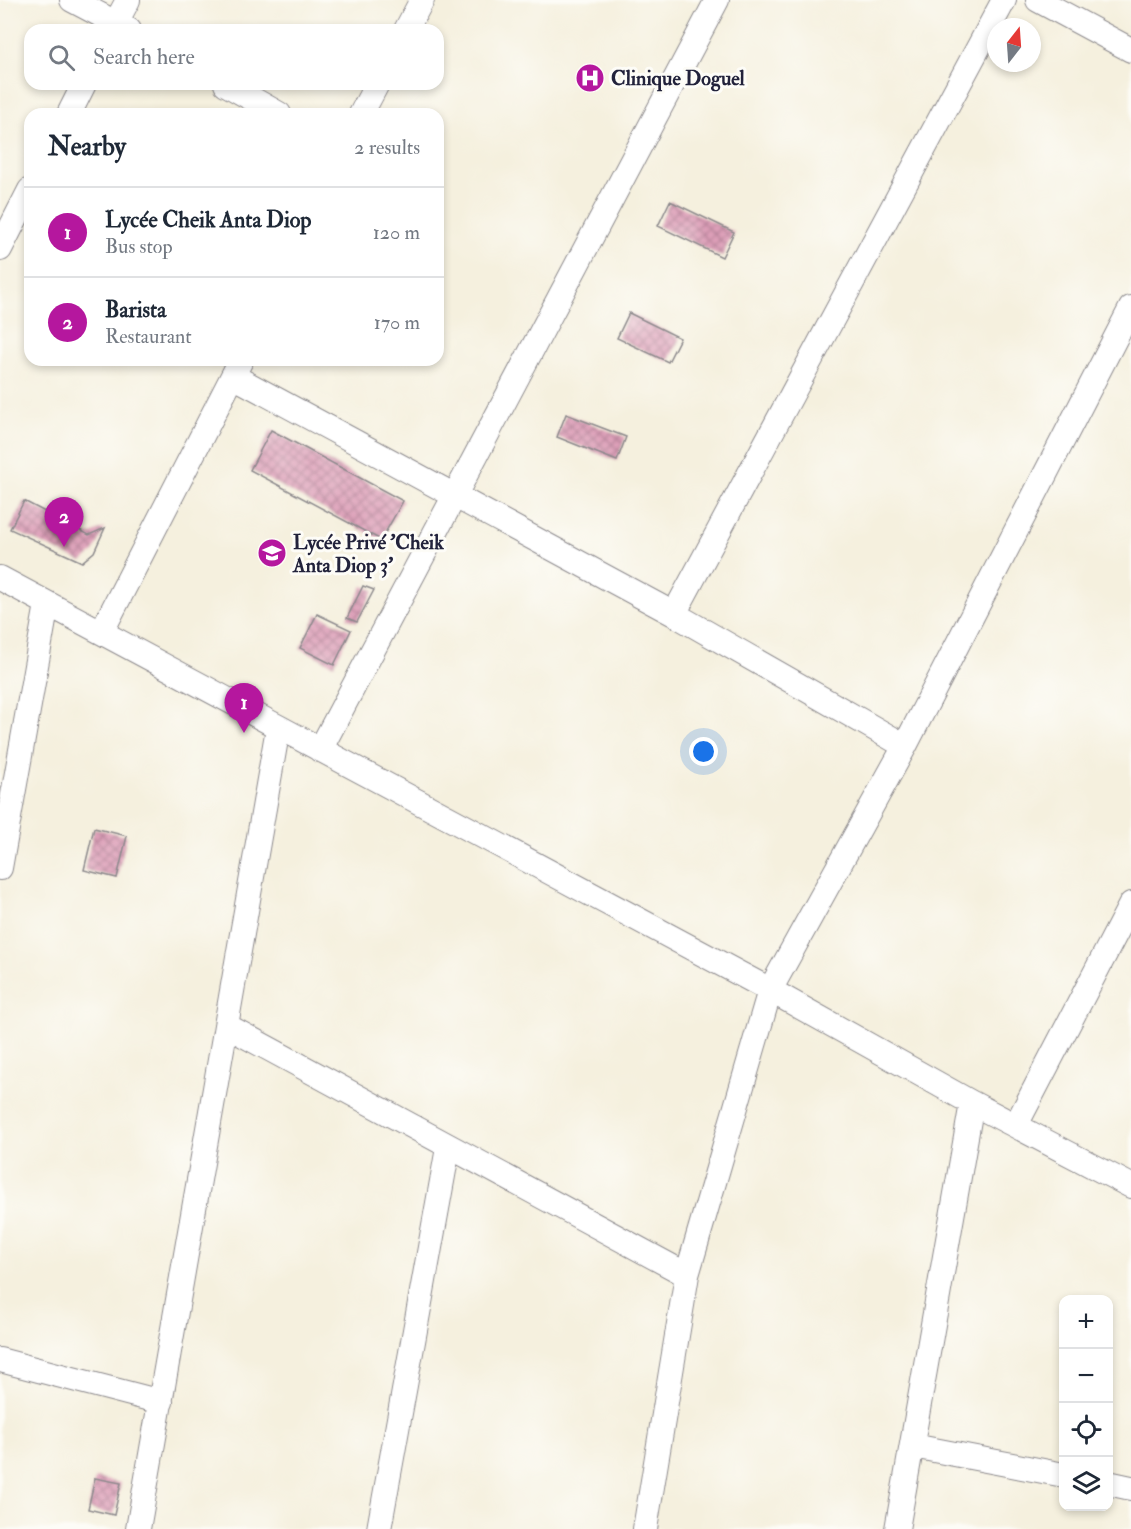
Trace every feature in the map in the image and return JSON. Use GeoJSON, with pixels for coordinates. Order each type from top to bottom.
{"type":"FeatureCollection","features":[{"type":"Feature","properties":{"kind":"street"},"geometry":{"type":"LineString","coordinates":[[72,0],[112,24]]}},
{"type":"Feature","properties":{"kind":"street"},"geometry":{"type":"LineString","coordinates":[[120,24],[128,0]]}},
{"type":"Feature","properties":{"kind":"street"},"geometry":{"type":"LineString","coordinates":[[320,750],[717,0]]}},
{"type":"Feature","properties":{"kind":"street"},"geometry":{"type":"LineString","coordinates":[[674,614],[1004,0]]}},
{"type":"Feature","properties":{"kind":"street"},"geometry":{"type":"LineString","coordinates":[[1038,0],[1131,50]]}},
{"type":"Feature","properties":{"kind":"street"},"geometry":{"type":"LineString","coordinates":[[409,24],[419,1]]}},
{"type":"Feature","properties":{"kind":"street"},"geometry":{"type":"LineString","coordinates":[[72,108],[81,90]]}},
{"type":"Feature","properties":{"kind":"street"},"geometry":{"type":"LineString","coordinates":[[237,90],[268,108]]}},
{"type":"Feature","properties":{"kind":"street"},"geometry":{"type":"LineString","coordinates":[[364,108],[374,90]]}},
{"type":"Feature","properties":{"kind":"street"},"geometry":{"type":"LineString","coordinates":[[0,249],[24,202]]}},
{"type":"Feature","properties":{"kind":"street"},"geometry":{"type":"LineString","coordinates":[[645,1529],[687,1275],[770,990],[905,746],[1131,308]]}},
{"type":"Feature","properties":{"kind":"street"},"geometry":{"type":"LineString","coordinates":[[102,631],[237,368],[457,495],[674,614],[905,746]]}},
{"type":"Feature","properties":{"kind":"street"},"geometry":{"type":"LineString","coordinates":[[0,578],[770,990],[972,1103],[1131,1186]]}},
{"type":"Feature","properties":{"kind":"street"},"geometry":{"type":"LineString","coordinates":[[0,868],[9,754],[47,604]]}},
{"type":"Feature","properties":{"kind":"street"},"geometry":{"type":"LineString","coordinates":[[138,1529],[278,728]]}},
{"type":"Feature","properties":{"kind":"street"},"geometry":{"type":"LineString","coordinates":[[1016,1125],[1131,904]]}},
{"type":"Feature","properties":{"kind":"street"},"geometry":{"type":"LineString","coordinates":[[227,1026],[448,1148],[687,1275]]}},
{"type":"Feature","properties":{"kind":"street"},"geometry":{"type":"LineString","coordinates":[[897,1529],[972,1103]]}},
{"type":"Feature","properties":{"kind":"street"},"geometry":{"type":"LineString","coordinates":[[379,1529],[448,1148]]}},
{"type":"Feature","properties":{"kind":"street"},"geometry":{"type":"LineString","coordinates":[[0,1360],[161,1402]]}},
{"type":"Feature","properties":{"kind":"street"},"geometry":{"type":"LineString","coordinates":[[913,1446],[1059,1474]]}},
{"type":"Feature","properties":{"kind":"street"},"geometry":{"type":"LineString","coordinates":[[1113,1484],[1131,1488]]}},
{"type":"Feature","properties":{"kind":"building"},"geometry":{"type":"Polygon","coordinates":[[[670,201],[734,232],[722,257],[658,226],[670,201]]]}},
{"type":"Feature","properties":{"kind":"building"},"geometry":{"type":"Polygon","coordinates":[[[629,313],[680,338],[668,362],[617,338],[629,313]]]}},
{"type":"Feature","properties":{"kind":"building"},"geometry":{"type":"Polygon","coordinates":[[[566,414],[626,437],[617,461],[557,437],[566,414]]]}},
{"type":"Feature","properties":{"kind":"building"},"geometry":{"type":"Polygon","coordinates":[[[271,430],[403,501],[381,540],[250,470],[271,430]]]}},
{"type":"Feature","properties":{"kind":"building"},"geometry":{"type":"Polygon","coordinates":[[[24,501],[89,535],[105,528],[94,552],[82,562],[10,529],[24,501]]]}},
{"type":"Feature","properties":{"kind":"building"},"geometry":{"type":"Polygon","coordinates":[[[363,586],[374,590],[357,622],[347,618],[363,586]]]}},
{"type":"Feature","properties":{"kind":"building"},"geometry":{"type":"Polygon","coordinates":[[[317,614],[351,630],[334,665],[300,648],[317,614]]]}},
{"type":"Feature","properties":{"kind":"building"},"geometry":{"type":"Polygon","coordinates":[[[94,828],[127,836],[117,878],[84,870],[94,828]]]}},
{"type":"Feature","properties":{"kind":"building"},"geometry":{"type":"Polygon","coordinates":[[[95,1478],[121,1483],[114,1515],[88,1509],[95,1478]]]}},
{"type":"Feature","properties":{"kind":"place","name":"Clinique Doguel"},"geometry":{"type":"Point","coordinates":[590,78]}},
{"type":"Feature","properties":{"kind":"place","name":"Barista"},"geometry":{"type":"Point","coordinates":[64,547]}},
{"type":"Feature","properties":{"kind":"place","name":"Lycée Privé 'Cheik Anta Diop 3'"},"geometry":{"type":"Point","coordinates":[272,553]}},
{"type":"Feature","properties":{"kind":"place","name":"Lycée Cheik Anta Diop"},"geometry":{"type":"Point","coordinates":[244,733]}}]}
